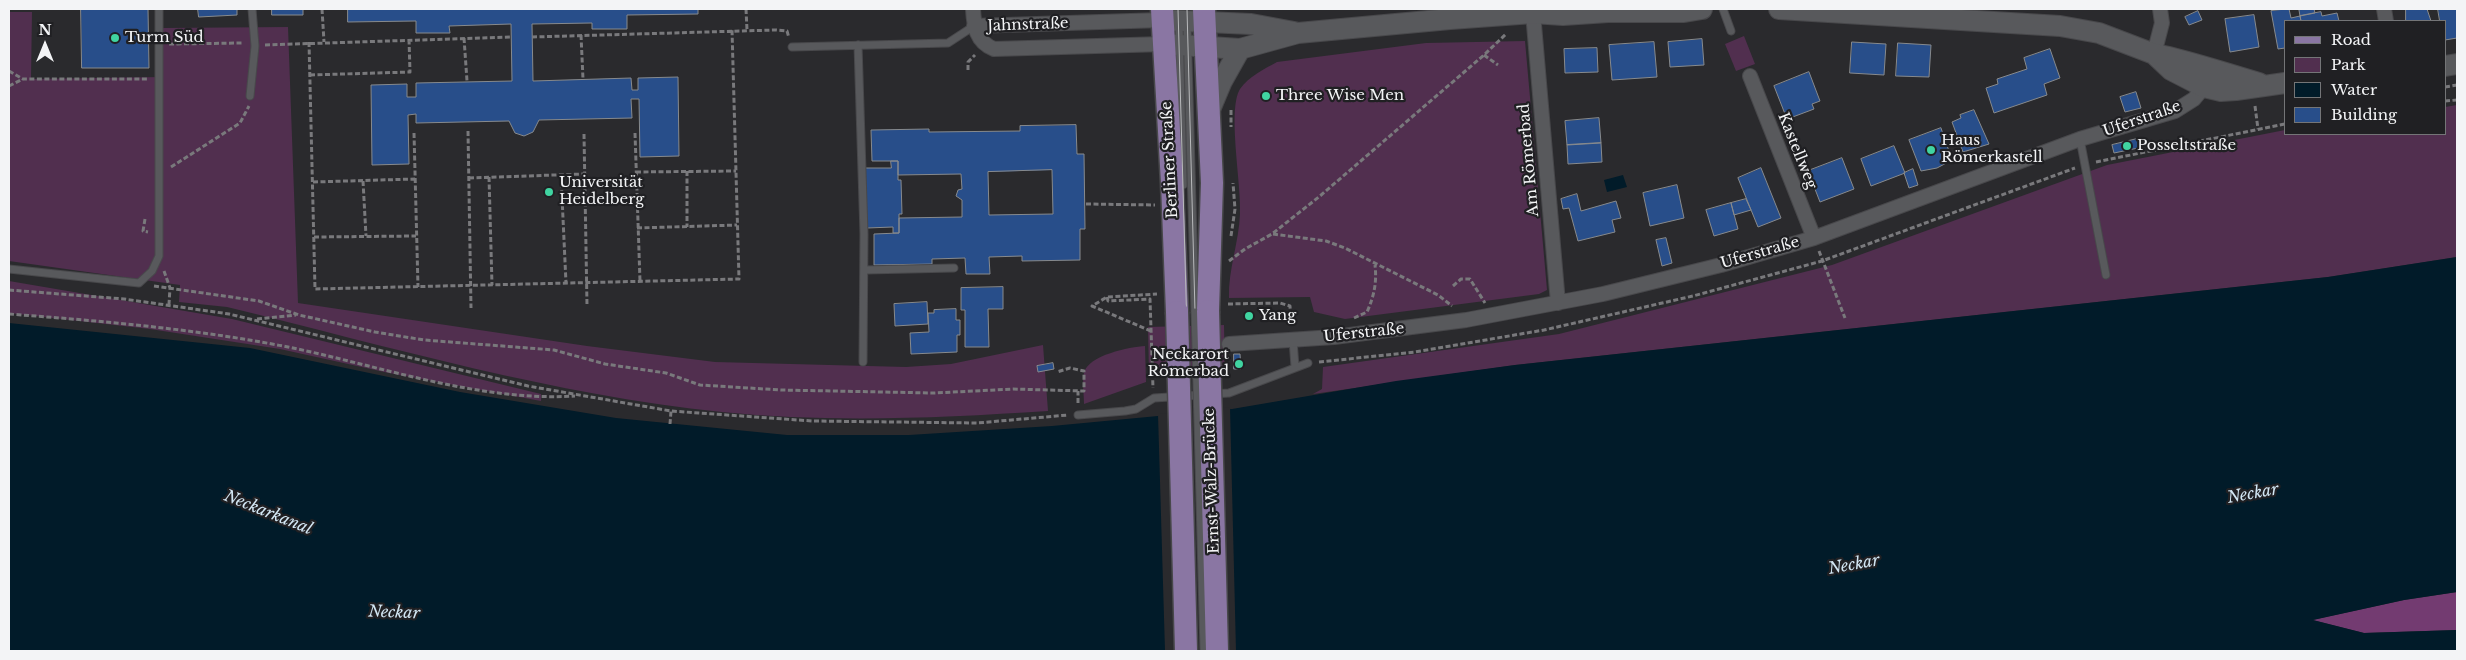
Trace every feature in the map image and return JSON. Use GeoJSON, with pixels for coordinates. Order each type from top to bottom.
{"type":"FeatureCollection","features":[{"type":"Feature","properties":{"kind":"main road","name":"Berliner Straße"},"geometry":{"type":"LineString","coordinates":[[1183,17],[1184,45],[1172,183],[1197,310]]}},
{"type":"Feature","properties":{"kind":"main road","name":"Berliner Straße"},"geometry":{"type":"LineString","coordinates":[[1183,17],[1184,45],[1209,113],[1212,183],[1197,310]]}},
{"type":"Feature","properties":{"kind":"main road","name":"Ernst-Walz-Brücke"},"geometry":{"type":"LineString","coordinates":[[1186,651],[1197,310]]}},
{"type":"Feature","properties":{"kind":"main road","name":"Ernst-Walz-Brücke"},"geometry":{"type":"LineString","coordinates":[[1197,310],[1217,651]]}},
{"type":"Feature","properties":{"kind":"street"},"geometry":{"type":"LineString","coordinates":[[973,9],[974,26]]}},
{"type":"Feature","properties":{"kind":"street"},"geometry":{"type":"LineString","coordinates":[[1611,10],[1684,12],[1702,9]]}},
{"type":"Feature","properties":{"kind":"street"},"geometry":{"type":"LineString","coordinates":[[1779,9],[2060,26],[2099,33],[2154,54],[2186,60],[2208,69],[2275,84]]}},
{"type":"Feature","properties":{"kind":"street"},"geometry":{"type":"LineString","coordinates":[[2154,54],[2162,23],[2160,9]]}},
{"type":"Feature","properties":{"kind":"street","name":"Jahnstraße"},"geometry":{"type":"LineString","coordinates":[[1298,33],[1251,24],[1183,17],[974,26],[984,46],[994,49],[1184,45],[1240,49],[1298,33],[1450,14],[1536,11],[1563,15],[1611,10]]}},
{"type":"Feature","properties":{"kind":"street","name":"Am Römerbad"},"geometry":{"type":"LineString","coordinates":[[1536,11],[1558,303]]}},
{"type":"Feature","properties":{"kind":"street"},"geometry":{"type":"LineString","coordinates":[[1209,113],[1222,81],[1240,49]]}},
{"type":"Feature","properties":{"kind":"street"},"geometry":{"type":"LineString","coordinates":[[2154,54],[2171,70],[2204,87],[2228,90],[2275,84]]}},
{"type":"Feature","properties":{"kind":"street","name":"Kastellweg"},"geometry":{"type":"LineString","coordinates":[[1750,76],[1814,238]]}},
{"type":"Feature","properties":{"kind":"street","name":"Uferstraße"},"geometry":{"type":"LineString","coordinates":[[1229,344],[1348,335],[1466,320],[1558,303],[1712,267],[1814,238],[2080,139],[2175,111],[2194,100],[2204,87]]}},
{"type":"Feature","properties":{"kind":"lane"},"geometry":{"type":"LineString","coordinates":[[9,269],[139,283],[152,271],[159,256],[159,9]]}},
{"type":"Feature","properties":{"kind":"lane"},"geometry":{"type":"LineString","coordinates":[[250,96],[255,44],[252,9]]}},
{"type":"Feature","properties":{"kind":"lane"},"geometry":{"type":"LineString","coordinates":[[1723,9],[1731,31]]}},
{"type":"Feature","properties":{"kind":"lane"},"geometry":{"type":"LineString","coordinates":[[792,47],[948,43],[974,26]]}},
{"type":"Feature","properties":{"kind":"lane"},"geometry":{"type":"LineString","coordinates":[[858,45],[865,270],[863,362]]}},
{"type":"Feature","properties":{"kind":"lane"},"geometry":{"type":"LineString","coordinates":[[2080,139],[2106,275]]}},
{"type":"Feature","properties":{"kind":"lane"},"geometry":{"type":"LineString","coordinates":[[865,270],[954,268]]}},
{"type":"Feature","properties":{"kind":"lane"},"geometry":{"type":"LineString","coordinates":[[1196,651],[1197,310]]}},
{"type":"Feature","properties":{"kind":"lane"},"geometry":{"type":"LineString","coordinates":[[1197,310],[1204,651]]}},
{"type":"Feature","properties":{"kind":"lane"},"geometry":{"type":"LineString","coordinates":[[1293,340],[1295,366]]}},
{"type":"Feature","properties":{"kind":"lane"},"geometry":{"type":"LineString","coordinates":[[1078,415],[1125,412],[1136,409],[1154,398],[1228,393],[1295,366],[1308,363]]}},
{"type":"Feature","properties":{"kind":"path"},"geometry":{"type":"LineString","coordinates":[[322,9],[324,42]]}},
{"type":"Feature","properties":{"kind":"path"},"geometry":{"type":"LineString","coordinates":[[746,9],[747,30]]}},
{"type":"Feature","properties":{"kind":"path"},"geometry":{"type":"LineString","coordinates":[[309,42],[315,289],[739,279],[732,30]]}},
{"type":"Feature","properties":{"kind":"path"},"geometry":{"type":"LineString","coordinates":[[532,37],[732,30],[787,31],[792,47]]}},
{"type":"Feature","properties":{"kind":"path"},"geometry":{"type":"LineString","coordinates":[[1224,267],[1245,249],[1272,234],[1484,55],[1508,32]]}},
{"type":"Feature","properties":{"kind":"path"},"geometry":{"type":"LineString","coordinates":[[582,34],[583,79]]}},
{"type":"Feature","properties":{"kind":"path"},"geometry":{"type":"LineString","coordinates":[[159,44],[255,44],[512,37]]}},
{"type":"Feature","properties":{"kind":"path"},"geometry":{"type":"LineString","coordinates":[[464,38],[467,82]]}},
{"type":"Feature","properties":{"kind":"path"},"geometry":{"type":"LineString","coordinates":[[310,74],[410,72],[409,39]]}},
{"type":"Feature","properties":{"kind":"path"},"geometry":{"type":"LineString","coordinates":[[1484,55],[1498,65]]}},
{"type":"Feature","properties":{"kind":"path"},"geometry":{"type":"LineString","coordinates":[[9,71],[24,80]]}},
{"type":"Feature","properties":{"kind":"path"},"geometry":{"type":"LineString","coordinates":[[9,86],[24,80],[159,79]]}},
{"type":"Feature","properties":{"kind":"path"},"geometry":{"type":"LineString","coordinates":[[160,174],[240,124],[248,111],[250,96]]}},
{"type":"Feature","properties":{"kind":"path"},"geometry":{"type":"LineString","coordinates":[[2255,106],[2258,129]]}},
{"type":"Feature","properties":{"kind":"path"},"geometry":{"type":"LineString","coordinates":[[468,131],[471,308]]}},
{"type":"Feature","properties":{"kind":"path"},"geometry":{"type":"LineString","coordinates":[[414,133],[418,287]]}},
{"type":"Feature","properties":{"kind":"path"},"geometry":{"type":"LineString","coordinates":[[635,133],[640,281]]}},
{"type":"Feature","properties":{"kind":"path"},"geometry":{"type":"LineString","coordinates":[[584,134],[583,174],[587,305]]}},
{"type":"Feature","properties":{"kind":"path"},"geometry":{"type":"LineString","coordinates":[[687,171],[687,227]]}},
{"type":"Feature","properties":{"kind":"path"},"geometry":{"type":"LineString","coordinates":[[636,172],[736,171]]}},
{"type":"Feature","properties":{"kind":"path"},"geometry":{"type":"LineString","coordinates":[[469,178],[583,174]]}},
{"type":"Feature","properties":{"kind":"path"},"geometry":{"type":"LineString","coordinates":[[561,175],[566,283]]}},
{"type":"Feature","properties":{"kind":"path"},"geometry":{"type":"LineString","coordinates":[[489,177],[492,285]]}},
{"type":"Feature","properties":{"kind":"path"},"geometry":{"type":"LineString","coordinates":[[313,182],[415,179]]}},
{"type":"Feature","properties":{"kind":"path"},"geometry":{"type":"LineString","coordinates":[[363,181],[366,236]]}},
{"type":"Feature","properties":{"kind":"path"},"geometry":{"type":"LineString","coordinates":[[1086,204],[1158,205]]}},
{"type":"Feature","properties":{"kind":"path"},"geometry":{"type":"LineString","coordinates":[[143,231],[145,219]]}},
{"type":"Feature","properties":{"kind":"path"},"geometry":{"type":"LineString","coordinates":[[637,228],[737,225]]}},
{"type":"Feature","properties":{"kind":"path"},"geometry":{"type":"LineString","coordinates":[[1272,234],[1326,240],[1438,295],[1466,320]]}},
{"type":"Feature","properties":{"kind":"path"},"geometry":{"type":"LineString","coordinates":[[314,237],[416,236]]}},
{"type":"Feature","properties":{"kind":"path"},"geometry":{"type":"LineString","coordinates":[[159,256],[170,288],[169,304]]}},
{"type":"Feature","properties":{"kind":"path"},"geometry":{"type":"LineString","coordinates":[[1820,256],[1845,318]]}},
{"type":"Feature","properties":{"kind":"path"},"geometry":{"type":"LineString","coordinates":[[1348,335],[1353,318],[1366,312],[1373,297],[1377,280],[1375,264]]}},
{"type":"Feature","properties":{"kind":"path"},"geometry":{"type":"LineString","coordinates":[[1453,286],[1461,279],[1470,279],[1484,299]]}},
{"type":"Feature","properties":{"kind":"path"},"geometry":{"type":"LineString","coordinates":[[139,283],[259,301],[298,315],[374,332],[424,340],[554,350],[605,364],[666,373],[700,385],[790,390],[934,393],[1013,389],[1084,391],[1084,371],[1070,368],[1057,372]]}},
{"type":"Feature","properties":{"kind":"path"},"geometry":{"type":"LineString","coordinates":[[9,290],[169,304],[254,320],[528,386],[671,411],[812,421],[977,423],[1078,415]]}},
{"type":"Feature","properties":{"kind":"path"},"geometry":{"type":"LineString","coordinates":[[1151,331],[1092,306],[1107,297],[1161,294]]}},
{"type":"Feature","properties":{"kind":"path"},"geometry":{"type":"LineString","coordinates":[[1107,297],[1108,301],[1150,299],[1153,351],[1150,368],[1154,398]]}},
{"type":"Feature","properties":{"kind":"path"},"geometry":{"type":"LineString","coordinates":[[1197,310],[1280,303],[1290,306],[1293,340]]}},
{"type":"Feature","properties":{"kind":"path"},"geometry":{"type":"LineString","coordinates":[[9,314],[141,324],[287,347],[496,394],[542,398],[580,396]]}},
{"type":"Feature","properties":{"kind":"path"},"geometry":{"type":"LineString","coordinates":[[254,320],[298,315]]}},
{"type":"Feature","properties":{"kind":"path"},"geometry":{"type":"LineString","coordinates":[[670,424],[671,411]]}},
{"type":"Feature","properties":{"kind":"green space"},"geometry":{"type":"Polygon","coordinates":[[[9,12],[32,12],[31,79],[163,77],[163,28],[288,27],[298,303],[587,346],[715,362],[906,367],[951,364],[1043,345],[1048,411],[967,416],[844,418],[722,412],[659,404],[535,382],[227,307],[179,302],[180,285],[9,261],[9,12]]]}},
{"type":"Feature","properties":{"kind":"green space"},"geometry":{"type":"Polygon","coordinates":[[[1744,36],[1755,64],[1736,71],[1725,44],[1744,36]]]}},
{"type":"Feature","properties":{"kind":"green space"},"geometry":{"type":"Polygon","coordinates":[[[1525,41],[1547,290],[1539,294],[1345,319],[1314,312],[1310,297],[1229,298],[1230,277],[1240,214],[1235,130],[1236,99],[1240,89],[1257,73],[1277,62],[1426,43],[1525,41]]]}},
{"type":"Feature","properties":{"kind":"green space"},"geometry":{"type":"Polygon","coordinates":[[[2457,105],[2457,257],[2328,277],[1515,365],[1313,394],[1322,389],[1323,367],[1559,334],[1832,265],[2107,165],[2284,130],[2284,135],[2446,135],[2446,107],[2457,105]]]}},
{"type":"Feature","properties":{"kind":"green space"},"geometry":{"type":"Polygon","coordinates":[[[9,281],[232,319],[541,394],[541,401],[389,373],[280,349],[150,329],[9,313],[9,281]]]}},
{"type":"Feature","properties":{"kind":"green space"},"geometry":{"type":"Polygon","coordinates":[[[1224,325],[1225,374],[1149,376],[1148,327],[1224,325]]]}},
{"type":"Feature","properties":{"kind":"green space"},"geometry":{"type":"Polygon","coordinates":[[[1145,346],[1146,382],[1084,404],[1083,377],[1087,367],[1093,361],[1110,353],[1145,346]]]}},
{"type":"Feature","properties":{"kind":"shaded area"},"geometry":{"type":"Polygon","coordinates":[[[2457,592],[2457,630],[2364,633],[2312,620],[2404,600],[2457,592]]]}},
{"type":"Feature","properties":{"kind":"water"},"geometry":{"type":"Polygon","coordinates":[[[1623,175],[1627,187],[1607,192],[1604,180],[1623,175]]]}},
{"type":"Feature","properties":{"kind":"water"},"geometry":{"type":"Polygon","coordinates":[[[2457,257],[2457,592],[2404,600],[2313,620],[2364,633],[2457,630],[2457,651],[9,651],[9,323],[250,348],[460,392],[616,418],[787,435],[909,435],[1052,426],[1232,409],[1396,381],[1515,365],[2328,277],[2457,257]]]}},
{"type":"Feature","properties":{"kind":"pier"},"geometry":{"type":"Polygon","coordinates":[[[1230,407],[1236,651],[1165,651],[1158,414],[1230,407]]]}},
{"type":"Feature","properties":{"kind":"building","name":"Turm Süd"},"geometry":{"type":"Polygon","coordinates":[[[81,9],[148,9],[149,68],[82,68],[81,9]]]}},
{"type":"Feature","properties":{"kind":"building"},"geometry":{"type":"Polygon","coordinates":[[[198,9],[237,9],[237,15],[199,17],[198,9]]]}},
{"type":"Feature","properties":{"kind":"building"},"geometry":{"type":"Polygon","coordinates":[[[272,9],[303,9],[303,15],[272,15],[272,9]]]}},
{"type":"Feature","properties":{"kind":"building"},"geometry":{"type":"Polygon","coordinates":[[[348,9],[698,9],[698,14],[627,15],[627,29],[592,29],[592,23],[532,24],[533,81],[631,78],[632,90],[638,90],[638,78],[678,77],[679,156],[640,157],[639,99],[631,99],[632,118],[539,120],[533,132],[524,136],[515,133],[509,121],[416,123],[416,114],[408,115],[409,164],[372,165],[371,85],[407,84],[407,97],[416,97],[416,83],[512,81],[511,24],[449,26],[450,33],[416,33],[416,21],[348,22],[348,9]]]}},
{"type":"Feature","properties":{"kind":"building"},"geometry":{"type":"Polygon","coordinates":[[[2289,9],[2291,18],[2300,16],[2301,20],[2284,20],[2284,48],[2278,49],[2271,11],[2289,9]]]}},
{"type":"Feature","properties":{"kind":"building"},"geometry":{"type":"Polygon","coordinates":[[[2314,9],[2315,13],[2300,16],[2299,10],[2314,9]]]}},
{"type":"Feature","properties":{"kind":"building"},"geometry":{"type":"Polygon","coordinates":[[[2406,9],[2427,9],[2431,20],[2406,20],[2406,9]]]}},
{"type":"Feature","properties":{"kind":"building"},"geometry":{"type":"Polygon","coordinates":[[[2438,9],[2457,9],[2457,38],[2446,40],[2446,20],[2440,20],[2438,9]]]}},
{"type":"Feature","properties":{"kind":"building"},"geometry":{"type":"Polygon","coordinates":[[[2198,11],[2202,20],[2189,25],[2185,17],[2198,11]]]}},
{"type":"Feature","properties":{"kind":"building"},"geometry":{"type":"Polygon","coordinates":[[[2321,12],[2322,16],[2337,13],[2339,20],[2301,20],[2300,16],[2321,12]]]}},
{"type":"Feature","properties":{"kind":"building"},"geometry":{"type":"Polygon","coordinates":[[[2254,15],[2259,47],[2230,52],[2225,19],[2254,15]]]}},
{"type":"Feature","properties":{"kind":"building"},"geometry":{"type":"Polygon","coordinates":[[[1702,39],[1704,65],[1670,67],[1668,42],[1702,39]]]}},
{"type":"Feature","properties":{"kind":"building"},"geometry":{"type":"Polygon","coordinates":[[[1654,42],[1657,77],[1612,80],[1609,45],[1654,42]]]}},
{"type":"Feature","properties":{"kind":"building"},"geometry":{"type":"Polygon","coordinates":[[[1852,42],[1886,44],[1884,75],[1850,73],[1852,42]]]}},
{"type":"Feature","properties":{"kind":"building"},"geometry":{"type":"Polygon","coordinates":[[[1898,43],[1931,45],[1929,77],[1896,76],[1898,43]]]}},
{"type":"Feature","properties":{"kind":"building"},"geometry":{"type":"Polygon","coordinates":[[[1597,48],[1598,72],[1565,73],[1564,49],[1597,48]]]}},
{"type":"Feature","properties":{"kind":"building"},"geometry":{"type":"Polygon","coordinates":[[[2050,49],[2060,78],[2044,84],[2047,95],[1994,113],[1986,88],[1998,84],[1997,79],[2027,69],[2024,58],[2050,49]]]}},
{"type":"Feature","properties":{"kind":"building"},"geometry":{"type":"Polygon","coordinates":[[[1809,72],[1820,101],[1812,104],[1814,109],[1790,118],[1788,113],[1785,114],[1774,86],[1809,72]]]}},
{"type":"Feature","properties":{"kind":"building"},"geometry":{"type":"Polygon","coordinates":[[[2136,92],[2141,108],[2125,112],[2120,97],[2136,92]]]}},
{"type":"Feature","properties":{"kind":"building"},"geometry":{"type":"Polygon","coordinates":[[[1974,110],[1989,144],[1963,152],[1952,122],[1961,118],[1960,115],[1974,110]]]}},
{"type":"Feature","properties":{"kind":"building"},"geometry":{"type":"Polygon","coordinates":[[[1599,118],[1601,143],[1567,145],[1565,121],[1599,118]]]}},
{"type":"Feature","properties":{"kind":"building"},"geometry":{"type":"Polygon","coordinates":[[[1076,125],[1077,154],[1084,154],[1085,229],[1080,229],[1080,260],[1022,261],[1022,256],[989,257],[990,274],[966,274],[965,258],[932,259],[932,264],[874,265],[874,234],[899,233],[899,218],[962,217],[962,200],[956,196],[958,190],[962,189],[961,174],[898,175],[898,161],[872,161],[871,130],[929,129],[929,132],[1020,131],[1020,126],[1076,125]],[[1052,170],[988,172],[989,215],[1053,214],[1052,170]]]}},
{"type":"Feature","properties":{"kind":"building","name":"Haus Römerkastell"},"geometry":{"type":"Polygon","coordinates":[[[1941,128],[1952,160],[1937,168],[1921,171],[1909,140],[1941,128]]]}},
{"type":"Feature","properties":{"kind":"building","name":"Posseltstraße"},"geometry":{"type":"Polygon","coordinates":[[[2141,138],[2143,147],[2114,153],[2112,145],[2141,138]]]}},
{"type":"Feature","properties":{"kind":"building"},"geometry":{"type":"Polygon","coordinates":[[[1601,143],[1602,162],[1568,164],[1567,145],[1601,143]]]}},
{"type":"Feature","properties":{"kind":"building"},"geometry":{"type":"Polygon","coordinates":[[[1894,146],[1905,173],[1871,186],[1861,159],[1894,146]]]}},
{"type":"Feature","properties":{"kind":"building"},"geometry":{"type":"Polygon","coordinates":[[[1842,158],[1854,189],[1820,202],[1808,171],[1842,158]]]}},
{"type":"Feature","properties":{"kind":"building"},"geometry":{"type":"Polygon","coordinates":[[[891,161],[898,161],[898,180],[901,180],[902,214],[899,214],[899,233],[893,233],[893,227],[867,228],[865,168],[891,168],[891,161]]]}},
{"type":"Feature","properties":{"kind":"building"},"geometry":{"type":"Polygon","coordinates":[[[1761,168],[1781,218],[1758,227],[1738,178],[1761,168]]]}},
{"type":"Feature","properties":{"kind":"building"},"geometry":{"type":"Polygon","coordinates":[[[1913,169],[1918,185],[1909,188],[1904,173],[1913,169]]]}},
{"type":"Feature","properties":{"kind":"building"},"geometry":{"type":"Polygon","coordinates":[[[1677,185],[1684,218],[1650,226],[1643,193],[1677,185]]]}},
{"type":"Feature","properties":{"kind":"building"},"geometry":{"type":"Polygon","coordinates":[[[1577,194],[1581,211],[1616,201],[1621,218],[1612,220],[1615,232],[1578,241],[1569,208],[1563,209],[1561,199],[1577,194]]]}},
{"type":"Feature","properties":{"kind":"building"},"geometry":{"type":"Polygon","coordinates":[[[1746,199],[1751,210],[1734,215],[1731,203],[1746,199]]]}},
{"type":"Feature","properties":{"kind":"building"},"geometry":{"type":"Polygon","coordinates":[[[1731,203],[1738,229],[1714,236],[1706,210],[1731,203]]]}},
{"type":"Feature","properties":{"kind":"building"},"geometry":{"type":"Polygon","coordinates":[[[1666,238],[1672,263],[1662,266],[1656,240],[1666,238]]]}},
{"type":"Feature","properties":{"kind":"building"},"geometry":{"type":"Polygon","coordinates":[[[1003,287],[1003,309],[988,309],[989,347],[965,347],[965,310],[961,310],[961,288],[1003,287]]]}},
{"type":"Feature","properties":{"kind":"building"},"geometry":{"type":"Polygon","coordinates":[[[927,302],[928,324],[895,326],[894,304],[927,302]]]}},
{"type":"Feature","properties":{"kind":"building"},"geometry":{"type":"Polygon","coordinates":[[[956,309],[956,320],[960,320],[960,335],[957,335],[957,352],[911,354],[910,333],[929,332],[928,313],[934,313],[934,310],[956,309]]]}},
{"type":"Feature","properties":{"kind":"building"},"geometry":{"type":"Polygon","coordinates":[[[1234,354],[1240,354],[1241,369],[1234,369],[1234,354]]]}},
{"type":"Feature","properties":{"kind":"building"},"geometry":{"type":"Polygon","coordinates":[[[1053,363],[1054,369],[1038,372],[1037,366],[1053,363]]]}},
{"type":"Feature","properties":{"kind":"tram line"},"geometry":{"type":"LineString","coordinates":[[1178,9],[1196,651]]}},
{"type":"Feature","properties":{"kind":"tram line"},"geometry":{"type":"LineString","coordinates":[[1187,9],[1204,651]]}},
{"type":"Feature","properties":{"kind":"place","name":"Turm Süd"},"geometry":{"type":"Point","coordinates":[115,38]}},
{"type":"Feature","properties":{"kind":"place","name":"Three Wise Men"},"geometry":{"type":"Point","coordinates":[1266,96]}},
{"type":"Feature","properties":{"kind":"place","name":"Posseltstraße"},"geometry":{"type":"Point","coordinates":[2127,146]}},
{"type":"Feature","properties":{"kind":"place","name":"Haus Römerkastell"},"geometry":{"type":"Point","coordinates":[1931,150]}},
{"type":"Feature","properties":{"kind":"place","name":"Universität Heidelberg"},"geometry":{"type":"Point","coordinates":[549,192]}},
{"type":"Feature","properties":{"kind":"place","name":"Yang"},"geometry":{"type":"Point","coordinates":[1249,316]}},
{"type":"Feature","properties":{"kind":"place","name":"Neckarort Römerbad"},"geometry":{"type":"Point","coordinates":[1239,364]}},
{"type":"Feature","properties":{"kind":"water label","name":"Neckar"},"geometry":{"type":"Point","coordinates":[2253,494]}},
{"type":"Feature","properties":{"kind":"water label","name":"Neckarkanal"},"geometry":{"type":"Point","coordinates":[268,513]}},
{"type":"Feature","properties":{"kind":"water label","name":"Neckar"},"geometry":{"type":"Point","coordinates":[1854,565]}},
{"type":"Feature","properties":{"kind":"water label","name":"Neckar"},"geometry":{"type":"Point","coordinates":[394,613]}}]}
